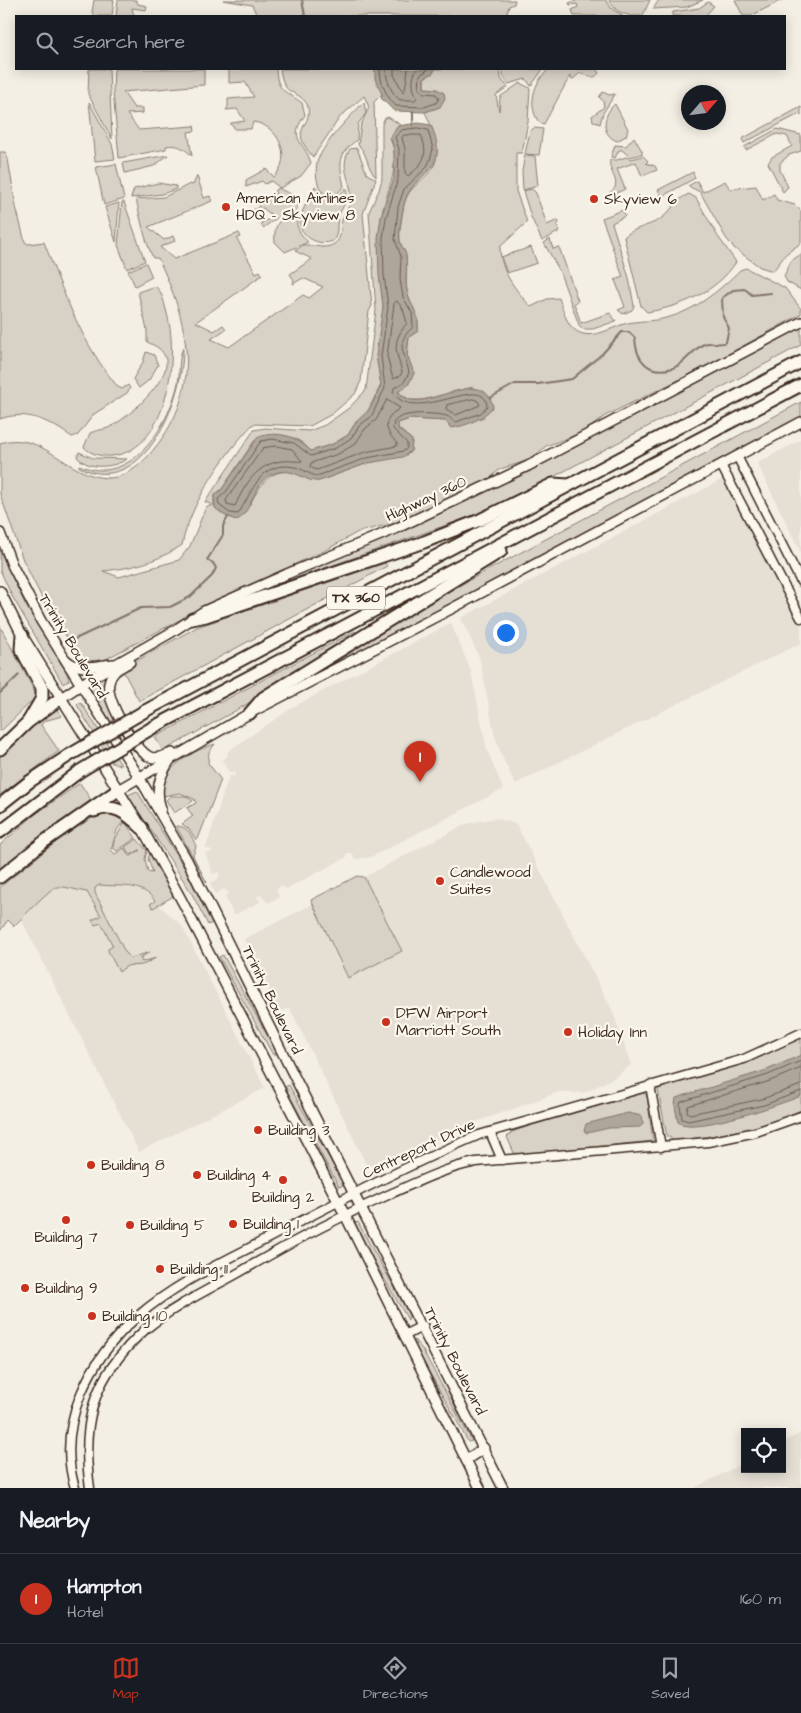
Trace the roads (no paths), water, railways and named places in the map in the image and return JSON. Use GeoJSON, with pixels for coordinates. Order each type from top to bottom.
{"type":"FeatureCollection","features":[{"type":"Feature","properties":{"kind":"highway","name":"TX 360"},"geometry":{"type":"LineString","coordinates":[[0,805],[29,782],[68,756],[145,711],[801,362]]}},
{"type":"Feature","properties":{"kind":"highway","name":"TX 360"},"geometry":{"type":"LineString","coordinates":[[0,832],[80,771],[152,728],[505,543],[801,384]]}},
{"type":"Feature","properties":{"kind":"highway"},"geometry":{"type":"LineString","coordinates":[[192,619],[206,616],[424,542],[480,520],[553,484],[568,485]]}},
{"type":"Feature","properties":{"kind":"highway"},"geometry":{"type":"LineString","coordinates":[[250,713],[263,698],[381,623],[500,554],[505,543]]}},
{"type":"Feature","properties":{"kind":"highway"},"geometry":{"type":"LineString","coordinates":[[22,635],[21,649],[42,688],[42,698],[28,722]]}},
{"type":"Feature","properties":{"kind":"highway"},"geometry":{"type":"LineString","coordinates":[[0,749],[28,722],[61,698]]}},
{"type":"Feature","properties":{"kind":"highway"},"geometry":{"type":"LineString","coordinates":[[0,877],[74,820],[118,790]]}},
{"type":"Feature","properties":{"kind":"highway"},"geometry":{"type":"LineString","coordinates":[[74,820],[97,810],[111,807],[124,812],[142,828]]}},
{"type":"Feature","properties":{"kind":"main road","name":"Highway 360"},"geometry":{"type":"LineString","coordinates":[[61,698],[114,664],[222,602],[395,529],[528,466],[801,322]]}},
{"type":"Feature","properties":{"kind":"main road"},"geometry":{"type":"LineString","coordinates":[[118,790],[250,713],[451,609],[801,422]]}},
{"type":"Feature","properties":{"kind":"main road","name":"Trinity Boulevard"},"geometry":{"type":"LineString","coordinates":[[0,533],[23,590],[166,823],[200,884],[289,1066],[423,1326],[503,1488]]}},
{"type":"Feature","properties":{"kind":"main road"},"geometry":{"type":"LineString","coordinates":[[0,591],[22,635],[142,828],[252,1033],[345,1215],[480,1488]]}},
{"type":"Feature","properties":{"kind":"main road"},"geometry":{"type":"LineString","coordinates":[[146,646],[136,658],[113,673],[108,685],[112,706],[140,749],[148,756],[159,758],[185,750]]}},
{"type":"Feature","properties":{"kind":"main road"},"geometry":{"type":"LineString","coordinates":[[59,651],[68,662],[75,666],[93,667],[114,664]]}},
{"type":"Feature","properties":{"kind":"main road"},"geometry":{"type":"LineString","coordinates":[[166,823],[157,791],[160,776],[171,758]]}},
{"type":"Feature","properties":{"kind":"main road"},"geometry":{"type":"LineString","coordinates":[[405,1335],[423,1326]]}},
{"type":"Feature","properties":{"kind":"main road"},"geometry":{"type":"LineString","coordinates":[[466,1460],[484,1448]]}},
{"type":"Feature","properties":{"kind":"street"},"geometry":{"type":"LineString","coordinates":[[738,456],[801,582]]}},
{"type":"Feature","properties":{"kind":"street"},"geometry":{"type":"LineString","coordinates":[[721,465],[801,618]]}},
{"type":"Feature","properties":{"kind":"street","name":"Centreport Drive"},"geometry":{"type":"LineString","coordinates":[[75,1488],[70,1456],[72,1421],[85,1381],[133,1321],[160,1300],[205,1272],[338,1202],[442,1151],[490,1132],[744,1059],[801,1033]]}},
{"type":"Feature","properties":{"kind":"street"},"geometry":{"type":"LineString","coordinates":[[650,1085],[660,1146]]}},
{"type":"Feature","properties":{"kind":"street","name":"Centreport Drive"},"geometry":{"type":"LineString","coordinates":[[90,1488],[86,1446],[92,1406],[106,1376],[131,1343],[167,1314],[289,1244],[361,1207],[453,1167],[476,1162],[660,1146],[734,1137],[775,1127],[801,1116]]}},
{"type":"Feature","properties":{"kind":"street"},"geometry":{"type":"LineString","coordinates":[[490,1132],[502,1160]]}},
{"type":"Feature","properties":{"kind":"street"},"geometry":{"type":"LineString","coordinates":[[92,1371],[106,1376]]}},
{"type":"Feature","properties":{"kind":"water"},"geometry":{"type":"Polygon","coordinates":[[[375,70],[434,70],[424,78],[424,88],[437,89],[444,93],[445,98],[440,107],[425,112],[394,111],[381,98],[382,94],[375,79],[375,70]]]}},
{"type":"Feature","properties":{"kind":"water"},"geometry":{"type":"Polygon","coordinates":[[[418,123],[431,125],[437,154],[434,163],[408,194],[401,219],[400,243],[406,255],[407,290],[417,315],[418,331],[409,337],[407,355],[414,373],[408,385],[398,392],[411,400],[421,400],[458,390],[480,390],[488,395],[493,407],[479,418],[457,427],[451,428],[446,421],[410,419],[398,423],[398,429],[412,440],[411,451],[403,457],[368,463],[319,481],[313,481],[292,473],[278,472],[270,475],[260,485],[241,518],[236,520],[224,515],[215,508],[214,496],[222,489],[258,437],[273,434],[287,436],[311,451],[333,444],[348,435],[356,422],[370,409],[381,385],[376,356],[383,306],[379,275],[378,238],[381,217],[394,178],[394,149],[390,137],[398,126],[418,123]]]}},
{"type":"Feature","properties":{"kind":"water"},"geometry":{"type":"Polygon","coordinates":[[[801,1055],[801,1096],[718,1122],[687,1125],[678,1122],[675,1106],[676,1098],[767,1070],[801,1055]]]}},
{"type":"Feature","properties":{"kind":"water"},"geometry":{"type":"Polygon","coordinates":[[[628,1113],[642,1116],[643,1124],[640,1127],[609,1128],[587,1133],[584,1131],[586,1124],[628,1113]]]}},
{"type":"Feature","properties":{"kind":"waterway"},"geometry":{"type":"LineString","coordinates":[[302,0],[305,15]]}},
{"type":"Feature","properties":{"kind":"waterway"},"geometry":{"type":"LineString","coordinates":[[413,111],[413,126]]}},
{"type":"Feature","properties":{"kind":"waterway"},"geometry":{"type":"LineString","coordinates":[[490,398],[515,384],[538,384],[572,379],[602,354],[622,332],[629,332],[635,338],[638,353],[645,364],[657,370],[673,368],[704,344],[721,344],[726,342],[729,328],[723,317],[722,298],[733,290],[745,289],[752,295],[771,293]]}},
{"type":"Feature","properties":{"kind":"waterway"},"geometry":{"type":"LineString","coordinates":[[73,640],[141,608],[170,607],[190,597],[212,576],[216,568],[213,563],[207,560],[223,535],[223,526],[228,517]]}},
{"type":"Feature","properties":{"kind":"waterway"},"geometry":{"type":"LineString","coordinates":[[0,693],[19,675]]}},
{"type":"Feature","properties":{"kind":"place","name":"Skyview 6"},"geometry":{"type":"Point","coordinates":[594,199]}},
{"type":"Feature","properties":{"kind":"place","name":"American Airlines HDQ - Skyview 8"},"geometry":{"type":"Point","coordinates":[226,207]}},
{"type":"Feature","properties":{"kind":"place","name":"Hampton"},"geometry":{"type":"Point","coordinates":[420,782]}},
{"type":"Feature","properties":{"kind":"place","name":"Candlewood Suites"},"geometry":{"type":"Point","coordinates":[440,881]}},
{"type":"Feature","properties":{"kind":"place","name":"DFW Airport Marriott South"},"geometry":{"type":"Point","coordinates":[386,1022]}},
{"type":"Feature","properties":{"kind":"place","name":"Holiday Inn"},"geometry":{"type":"Point","coordinates":[568,1032]}},
{"type":"Feature","properties":{"kind":"place","name":"Building 3"},"geometry":{"type":"Point","coordinates":[258,1130]}},
{"type":"Feature","properties":{"kind":"place","name":"Building 8"},"geometry":{"type":"Point","coordinates":[91,1165]}},
{"type":"Feature","properties":{"kind":"place","name":"Building 4"},"geometry":{"type":"Point","coordinates":[197,1175]}},
{"type":"Feature","properties":{"kind":"place","name":"Building 2"},"geometry":{"type":"Point","coordinates":[283,1180]}},
{"type":"Feature","properties":{"kind":"place","name":"Building 7"},"geometry":{"type":"Point","coordinates":[66,1220]}},
{"type":"Feature","properties":{"kind":"place","name":"Building 1"},"geometry":{"type":"Point","coordinates":[233,1224]}},
{"type":"Feature","properties":{"kind":"place","name":"Building 5"},"geometry":{"type":"Point","coordinates":[130,1225]}},
{"type":"Feature","properties":{"kind":"place","name":"Building 11"},"geometry":{"type":"Point","coordinates":[160,1269]}},
{"type":"Feature","properties":{"kind":"place","name":"Building 9"},"geometry":{"type":"Point","coordinates":[25,1288]}},
{"type":"Feature","properties":{"kind":"place","name":"Building 10"},"geometry":{"type":"Point","coordinates":[92,1316]}}]}
